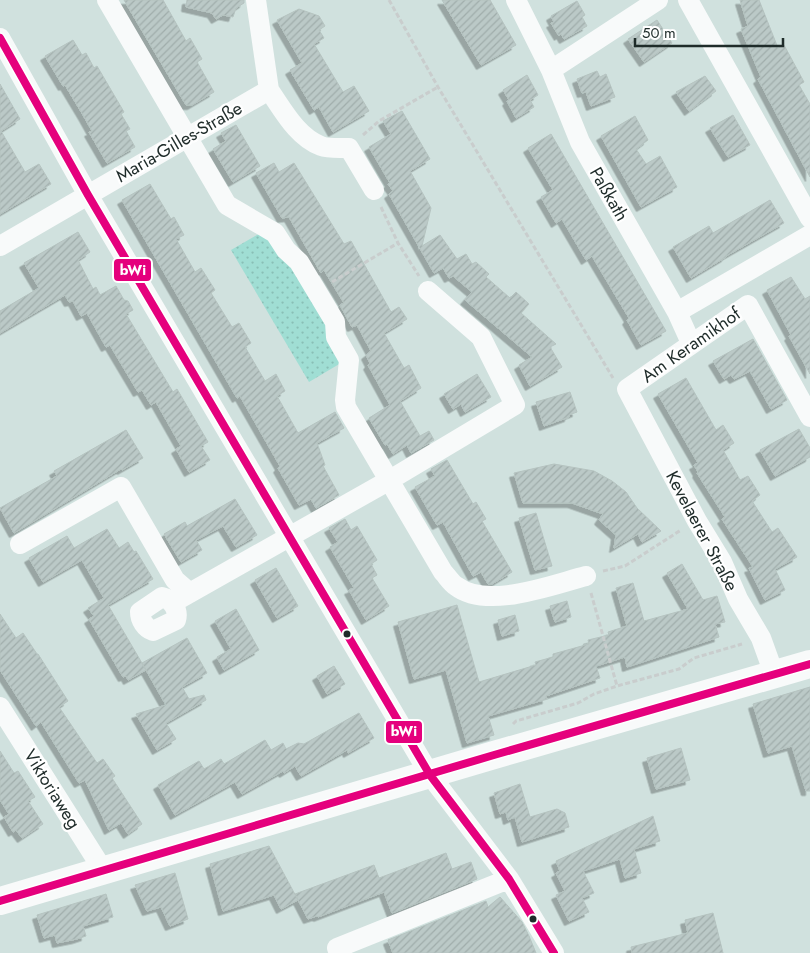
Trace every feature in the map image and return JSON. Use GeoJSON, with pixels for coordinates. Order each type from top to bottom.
{"type":"FeatureCollection","features":[{"type":"Feature","properties":{"kind":"main road"},"geometry":{"type":"LineString","coordinates":[[0,901],[810,664]]}},
{"type":"Feature","properties":{"kind":"street"},"geometry":{"type":"LineString","coordinates":[[108,0],[227,205],[275,233],[286,250],[299,262],[335,322],[336,338],[349,360],[346,407],[443,572],[455,586],[471,594],[504,597],[586,576]]}},
{"type":"Feature","properties":{"kind":"street"},"geometry":{"type":"LineString","coordinates":[[256,0],[269,90],[292,123],[308,140],[323,147],[349,148],[374,190]]}},
{"type":"Feature","properties":{"kind":"street","name":"Paßkath"},"geometry":{"type":"LineString","coordinates":[[516,0],[551,70],[580,142],[677,312],[691,343]]}},
{"type":"Feature","properties":{"kind":"street"},"geometry":{"type":"LineString","coordinates":[[551,70],[658,0]]}},
{"type":"Feature","properties":{"kind":"street"},"geometry":{"type":"LineString","coordinates":[[688,0],[810,218]]}},
{"type":"Feature","properties":{"kind":"street"},"geometry":{"type":"LineString","coordinates":[[0,38],[88,195],[430,775],[508,879],[554,953]]}},
{"type":"Feature","properties":{"kind":"street","name":"Maria-Gilles-Straße"},"geometry":{"type":"LineString","coordinates":[[0,246],[269,90]]}},
{"type":"Feature","properties":{"kind":"street"},"geometry":{"type":"LineString","coordinates":[[677,312],[810,235]]}},
{"type":"Feature","properties":{"kind":"street"},"geometry":{"type":"LineString","coordinates":[[172,603],[388,481],[515,405],[481,337],[428,291]]}},
{"type":"Feature","properties":{"kind":"street","name":"Am Keramikhof"},"geometry":{"type":"LineString","coordinates":[[627,389],[748,305],[810,417]]}},
{"type":"Feature","properties":{"kind":"street","name":"Kevelaerer Straße"},"geometry":{"type":"LineString","coordinates":[[627,389],[697,521],[722,562],[738,599],[761,638],[774,674]]}},
{"type":"Feature","properties":{"kind":"street"},"geometry":{"type":"LineString","coordinates":[[20,544],[121,488],[175,580],[190,593]]}},
{"type":"Feature","properties":{"kind":"street","name":"Viktoriaweg"},"geometry":{"type":"LineString","coordinates":[[0,707],[103,870]]}},
{"type":"Feature","properties":{"kind":"street"},"geometry":{"type":"LineString","coordinates":[[337,948],[508,879]]}},
{"type":"Feature","properties":{"kind":"path"},"geometry":{"type":"LineString","coordinates":[[389,0],[438,87],[613,378],[627,389]]}},
{"type":"Feature","properties":{"kind":"path"},"geometry":{"type":"LineString","coordinates":[[349,148],[379,121],[438,87]]}},
{"type":"Feature","properties":{"kind":"path"},"geometry":{"type":"LineString","coordinates":[[374,190],[398,243],[428,291]]}},
{"type":"Feature","properties":{"kind":"path"},"geometry":{"type":"LineString","coordinates":[[316,291],[398,243]]}},
{"type":"Feature","properties":{"kind":"path"},"geometry":{"type":"LineString","coordinates":[[617,686],[586,576],[625,566],[697,521]]}},
{"type":"Feature","properties":{"kind":"path"},"geometry":{"type":"LineString","coordinates":[[494,755],[501,734],[516,721],[578,703],[594,694],[617,686],[679,669],[694,658],[761,638]]}},
{"type":"Feature","properties":{"kind":"green space"},"geometry":{"type":"Polygon","coordinates":[[[262,232],[272,238],[329,324],[341,363],[309,382],[231,250],[262,232]]]}},
{"type":"Feature","properties":{"kind":"building"},"geometry":{"type":"Polygon","coordinates":[[[124,0],[163,0],[186,41],[190,38],[202,59],[197,62],[214,92],[192,105],[186,105],[124,0]]]}},
{"type":"Feature","properties":{"kind":"building"},"geometry":{"type":"Polygon","coordinates":[[[187,0],[244,0],[244,3],[236,8],[233,17],[223,15],[216,19],[212,13],[186,7],[187,0]]]}},
{"type":"Feature","properties":{"kind":"building"},"geometry":{"type":"Polygon","coordinates":[[[442,0],[490,0],[516,45],[481,65],[442,0]]]}},
{"type":"Feature","properties":{"kind":"building"},"geometry":{"type":"Polygon","coordinates":[[[740,0],[759,0],[778,48],[784,45],[804,82],[799,85],[810,104],[810,177],[758,79],[761,77],[741,29],[748,26],[740,0]]]}},
{"type":"Feature","properties":{"kind":"building"},"geometry":{"type":"Polygon","coordinates":[[[577,1],[585,15],[582,17],[587,26],[564,39],[561,34],[559,36],[551,23],[554,22],[551,16],[577,1]]]}},
{"type":"Feature","properties":{"kind":"building"},"geometry":{"type":"Polygon","coordinates":[[[299,9],[319,16],[325,26],[319,30],[324,38],[314,44],[343,92],[354,86],[369,111],[333,132],[319,107],[314,110],[290,70],[302,63],[277,20],[299,9]]]}},
{"type":"Feature","properties":{"kind":"building"},"geometry":{"type":"Polygon","coordinates":[[[657,20],[672,43],[644,62],[628,39],[657,20]]]}},
{"type":"Feature","properties":{"kind":"building"},"geometry":{"type":"Polygon","coordinates":[[[73,40],[82,55],[86,53],[94,68],[97,66],[124,112],[121,114],[130,129],[126,131],[135,147],[107,163],[89,132],[92,131],[83,115],[45,56],[73,40]]]}},
{"type":"Feature","properties":{"kind":"building"},"geometry":{"type":"Polygon","coordinates":[[[597,71],[600,77],[606,74],[615,97],[591,106],[586,92],[582,93],[577,79],[597,71]]]}},
{"type":"Feature","properties":{"kind":"building"},"geometry":{"type":"Polygon","coordinates":[[[527,75],[538,95],[530,100],[534,107],[516,118],[503,90],[527,75]]]}},
{"type":"Feature","properties":{"kind":"building"},"geometry":{"type":"Polygon","coordinates":[[[705,76],[716,91],[689,111],[676,92],[705,76]]]}},
{"type":"Feature","properties":{"kind":"building"},"geometry":{"type":"Polygon","coordinates":[[[0,84],[20,119],[1,131],[25,172],[39,164],[51,184],[0,214],[0,84]]]}},
{"type":"Feature","properties":{"kind":"building"},"geometry":{"type":"Polygon","coordinates":[[[402,111],[430,159],[410,171],[431,208],[422,246],[440,235],[457,259],[466,254],[472,264],[476,262],[489,274],[486,277],[510,298],[516,292],[529,304],[521,313],[556,344],[550,347],[562,367],[530,386],[519,365],[532,357],[465,300],[472,292],[453,276],[449,278],[443,268],[434,273],[389,194],[393,191],[388,184],[390,183],[369,147],[391,134],[383,121],[402,111]]]}},
{"type":"Feature","properties":{"kind":"building"},"geometry":{"type":"Polygon","coordinates":[[[733,115],[750,145],[728,157],[710,128],[733,115]]]}},
{"type":"Feature","properties":{"kind":"building"},"geometry":{"type":"Polygon","coordinates":[[[635,116],[648,140],[636,149],[646,164],[660,156],[677,187],[641,207],[601,136],[635,116]]]}},
{"type":"Feature","properties":{"kind":"building"},"geometry":{"type":"Polygon","coordinates":[[[236,125],[260,166],[233,182],[213,149],[226,141],[221,133],[236,125]]]}},
{"type":"Feature","properties":{"kind":"building"},"geometry":{"type":"Polygon","coordinates":[[[551,134],[666,331],[641,345],[627,320],[629,318],[592,256],[586,260],[562,219],[556,223],[541,197],[553,190],[528,148],[551,134]]]}},
{"type":"Feature","properties":{"kind":"building"},"geometry":{"type":"Polygon","coordinates":[[[274,163],[279,172],[294,163],[344,244],[351,241],[391,312],[399,307],[407,319],[384,333],[404,368],[409,365],[421,388],[400,401],[420,436],[429,431],[434,440],[411,453],[407,445],[393,454],[387,444],[385,445],[369,418],[390,405],[368,365],[370,363],[366,355],[371,351],[357,325],[352,327],[340,305],[344,303],[324,270],[321,273],[289,217],[282,218],[256,173],[274,163]]]}},
{"type":"Feature","properties":{"kind":"building"},"geometry":{"type":"Polygon","coordinates":[[[150,184],[171,219],[174,217],[184,235],[176,239],[195,272],[201,268],[215,290],[211,293],[232,327],[239,323],[251,343],[245,347],[265,381],[276,374],[285,391],[277,396],[298,433],[335,412],[344,428],[317,443],[325,465],[323,466],[339,495],[316,508],[311,499],[299,505],[278,468],[280,466],[240,396],[237,398],[122,200],[150,184]]]}},
{"type":"Feature","properties":{"kind":"building"},"geometry":{"type":"Polygon","coordinates":[[[770,200],[784,223],[691,278],[673,247],[709,226],[713,233],[770,200]]]}},
{"type":"Feature","properties":{"kind":"building"},"geometry":{"type":"Polygon","coordinates":[[[78,232],[90,252],[78,260],[93,289],[96,287],[100,295],[116,286],[124,300],[128,301],[133,310],[126,314],[173,392],[177,389],[208,442],[201,446],[210,460],[189,472],[176,449],[181,446],[156,402],[151,405],[142,390],[138,392],[110,345],[106,347],[87,313],[81,316],[73,301],[69,302],[65,295],[0,333],[0,311],[39,288],[24,263],[78,232]]]}},
{"type":"Feature","properties":{"kind":"building"},"geometry":{"type":"Polygon","coordinates":[[[791,277],[805,299],[810,296],[810,374],[767,290],[791,277]]]}},
{"type":"Feature","properties":{"kind":"building"},"geometry":{"type":"Polygon","coordinates":[[[753,339],[787,400],[771,409],[750,371],[734,379],[731,375],[724,379],[713,361],[753,339]]]}},
{"type":"Feature","properties":{"kind":"building"},"geometry":{"type":"Polygon","coordinates":[[[477,374],[491,397],[465,412],[461,404],[453,409],[444,394],[477,374]]]}},
{"type":"Feature","properties":{"kind":"building"},"geometry":{"type":"Polygon","coordinates":[[[686,378],[716,430],[723,425],[734,443],[723,450],[740,480],[748,476],[760,495],[752,501],[772,532],[778,528],[797,557],[775,569],[785,590],[765,600],[749,568],[753,567],[722,519],[725,517],[697,473],[694,465],[698,463],[658,394],[686,378]]]}},
{"type":"Feature","properties":{"kind":"building"},"geometry":{"type":"Polygon","coordinates":[[[570,392],[577,412],[544,426],[536,402],[570,392]]]}},
{"type":"Feature","properties":{"kind":"building"},"geometry":{"type":"Polygon","coordinates":[[[799,429],[810,448],[810,457],[775,476],[760,450],[799,429]]]}},
{"type":"Feature","properties":{"kind":"building"},"geometry":{"type":"Polygon","coordinates":[[[126,430],[143,458],[121,469],[14,533],[0,508],[57,476],[54,471],[126,430]]]}},
{"type":"Feature","properties":{"kind":"building"},"geometry":{"type":"Polygon","coordinates":[[[447,460],[473,504],[476,502],[486,519],[482,521],[512,572],[492,584],[488,584],[481,572],[473,576],[443,522],[437,525],[415,487],[435,476],[431,469],[447,460]]]}},
{"type":"Feature","properties":{"kind":"building"},"geometry":{"type":"Polygon","coordinates":[[[554,464],[594,471],[612,481],[626,492],[637,508],[661,531],[642,542],[638,534],[614,548],[616,535],[599,520],[603,514],[572,503],[523,503],[514,473],[554,464]]]}},
{"type":"Feature","properties":{"kind":"building"},"geometry":{"type":"Polygon","coordinates":[[[235,499],[257,535],[236,547],[223,526],[196,540],[202,550],[181,562],[164,534],[185,522],[187,526],[235,499]]]}},
{"type":"Feature","properties":{"kind":"building"},"geometry":{"type":"Polygon","coordinates":[[[536,513],[552,566],[535,570],[519,518],[536,513]]]}},
{"type":"Feature","properties":{"kind":"building"},"geometry":{"type":"Polygon","coordinates":[[[345,519],[351,530],[357,526],[377,560],[371,564],[377,575],[372,578],[389,606],[366,620],[349,590],[354,588],[330,547],[338,542],[329,528],[345,519]]]}},
{"type":"Feature","properties":{"kind":"building"},"geometry":{"type":"Polygon","coordinates":[[[107,529],[119,548],[128,542],[134,552],[136,551],[153,579],[108,605],[146,670],[128,680],[126,676],[123,677],[89,619],[94,616],[88,608],[104,598],[82,560],[43,582],[29,558],[67,536],[74,548],[107,529]]]}},
{"type":"Feature","properties":{"kind":"building"},"geometry":{"type":"Polygon","coordinates":[[[682,564],[703,600],[717,596],[725,622],[715,624],[719,637],[627,667],[625,657],[596,666],[600,678],[546,696],[547,699],[488,716],[494,735],[467,743],[446,670],[414,679],[398,622],[457,605],[479,682],[536,665],[535,662],[553,657],[553,654],[589,644],[588,640],[609,635],[608,632],[627,626],[616,588],[633,583],[644,621],[688,609],[667,573],[682,564]]]}},
{"type":"Feature","properties":{"kind":"building"},"geometry":{"type":"Polygon","coordinates":[[[276,568],[298,606],[277,618],[255,580],[276,568]]]}},
{"type":"Feature","properties":{"kind":"building"},"geometry":{"type":"Polygon","coordinates":[[[567,601],[571,617],[555,622],[550,606],[567,601]]]}},
{"type":"Feature","properties":{"kind":"building"},"geometry":{"type":"Polygon","coordinates":[[[236,609],[259,650],[224,670],[217,657],[231,649],[215,621],[236,609]]]}},
{"type":"Feature","properties":{"kind":"building"},"geometry":{"type":"Polygon","coordinates":[[[0,614],[16,638],[23,633],[38,654],[68,701],[59,707],[97,763],[103,759],[115,776],[112,778],[142,824],[128,834],[121,823],[109,830],[85,780],[79,783],[41,722],[36,726],[0,670],[0,614]]]}},
{"type":"Feature","properties":{"kind":"building"},"geometry":{"type":"Polygon","coordinates":[[[515,615],[519,631],[502,636],[498,620],[515,615]]]}},
{"type":"Feature","properties":{"kind":"building"},"geometry":{"type":"Polygon","coordinates":[[[187,638],[207,673],[182,687],[189,699],[204,695],[206,700],[166,723],[176,739],[157,750],[136,714],[166,705],[142,663],[187,638]]]}},
{"type":"Feature","properties":{"kind":"building"},"geometry":{"type":"Polygon","coordinates":[[[334,666],[345,684],[327,694],[317,676],[334,666]]]}},
{"type":"Feature","properties":{"kind":"building"},"geometry":{"type":"Polygon","coordinates":[[[810,687],[810,791],[806,791],[792,746],[768,753],[753,704],[810,687]]]}},
{"type":"Feature","properties":{"kind":"building"},"geometry":{"type":"Polygon","coordinates":[[[359,713],[374,738],[348,753],[347,750],[301,776],[295,766],[242,794],[235,782],[175,815],[158,785],[199,761],[204,769],[221,759],[224,764],[265,740],[271,750],[283,743],[286,749],[298,743],[304,744],[359,713]]]}},
{"type":"Feature","properties":{"kind":"building"},"geometry":{"type":"Polygon","coordinates":[[[681,748],[690,780],[656,789],[647,758],[681,748]]]}},
{"type":"Feature","properties":{"kind":"building"},"geometry":{"type":"Polygon","coordinates":[[[0,751],[14,773],[18,771],[35,797],[28,801],[43,824],[22,838],[16,830],[13,832],[4,817],[9,814],[0,800],[0,751]]]}},
{"type":"Feature","properties":{"kind":"building"},"geometry":{"type":"Polygon","coordinates":[[[520,784],[530,817],[557,809],[565,813],[569,827],[522,842],[515,817],[508,820],[506,812],[500,814],[494,793],[520,784]]]}},
{"type":"Feature","properties":{"kind":"building"},"geometry":{"type":"Polygon","coordinates":[[[653,816],[660,841],[634,849],[641,873],[625,878],[620,859],[583,871],[594,893],[582,898],[589,912],[569,921],[556,895],[565,891],[556,873],[560,871],[556,861],[653,816]]]}},
{"type":"Feature","properties":{"kind":"building"},"geometry":{"type":"Polygon","coordinates":[[[269,846],[298,900],[281,909],[274,895],[223,911],[210,864],[269,846]]]}},
{"type":"Feature","properties":{"kind":"building"},"geometry":{"type":"Polygon","coordinates":[[[446,853],[452,869],[471,862],[477,879],[392,913],[384,892],[308,919],[295,894],[374,865],[379,878],[446,853]]]}},
{"type":"Feature","properties":{"kind":"building"},"geometry":{"type":"Polygon","coordinates":[[[175,873],[188,919],[170,926],[161,907],[147,911],[135,885],[175,873]]]}},
{"type":"Feature","properties":{"kind":"building"},"geometry":{"type":"Polygon","coordinates":[[[106,894],[113,917],[83,926],[86,936],[77,939],[57,943],[55,935],[44,938],[37,915],[106,894]]]}},
{"type":"Feature","properties":{"kind":"building"},"geometry":{"type":"Polygon","coordinates":[[[500,897],[522,922],[536,953],[393,953],[388,940],[486,901],[488,907],[500,897]]]}},
{"type":"Feature","properties":{"kind":"building"},"geometry":{"type":"Polygon","coordinates":[[[713,913],[723,953],[632,953],[631,947],[688,933],[685,920],[713,913]]]}},
{"type":"Feature","properties":{"kind":"transit line","name":"bWi"},"geometry":{"type":"LineString","coordinates":[[0,38],[88,195],[430,775],[509,879],[554,953]]}},
{"type":"Feature","properties":{"kind":"transit line","name":"bWi"},"geometry":{"type":"LineString","coordinates":[[0,901],[810,664]]}}]}
